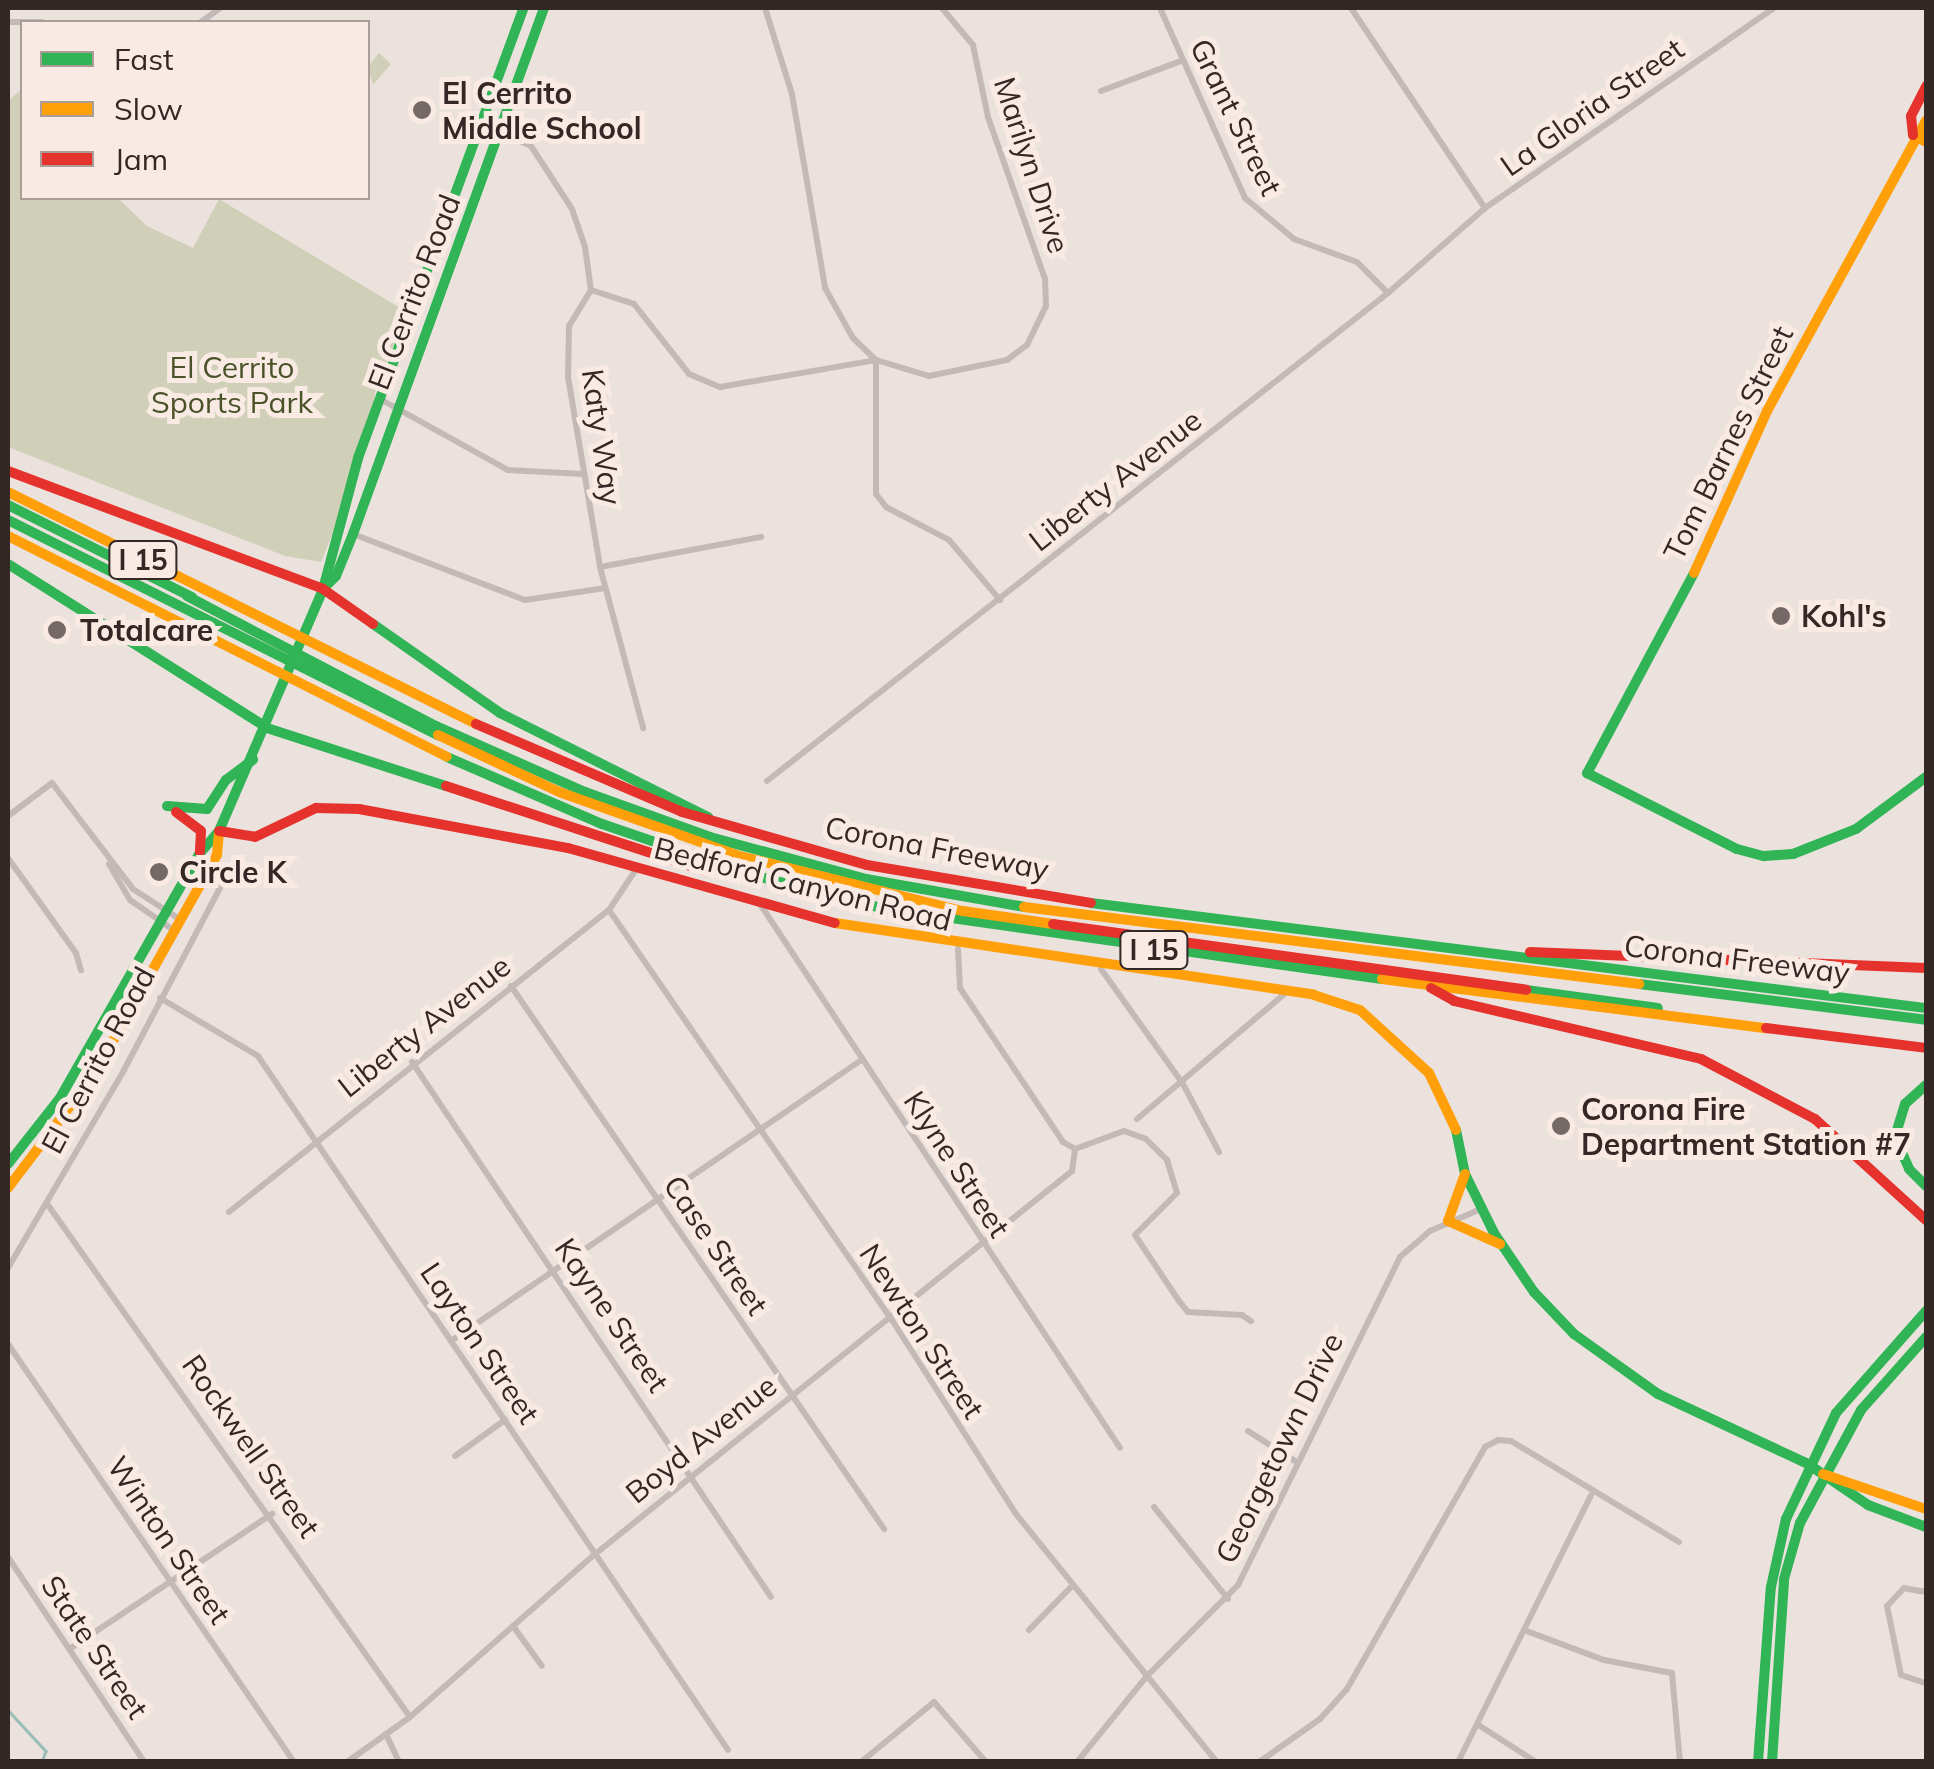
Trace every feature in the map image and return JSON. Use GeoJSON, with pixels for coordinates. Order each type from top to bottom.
{"type":"FeatureCollection","features":[{"type":"Feature","properties":{"kind":"main road","name":"El Cerrito Road"},"geometry":{"type":"LineString","coordinates":[[219,831],[254,760],[323,589],[380,399],[524,8]]}},
{"type":"Feature","properties":{"kind":"main road","name":"El Cerrito Road"},"geometry":{"type":"LineString","coordinates":[[323,589],[336,576],[353,534],[544,8]]}},
{"type":"Feature","properties":{"kind":"main road","name":"Tom Barnes Street"},"geometry":{"type":"LineString","coordinates":[[1913,134],[1911,116],[1926,86]]}},
{"type":"Feature","properties":{"kind":"main road","name":"Tom Barnes Street"},"geometry":{"type":"LineString","coordinates":[[1926,121],[1913,134],[1587,773],[1737,849],[1764,856],[1794,854],[1856,828],[1926,776]]}},
{"type":"Feature","properties":{"kind":"main road"},"geometry":{"type":"LineString","coordinates":[[1913,134],[1926,142]]}},
{"type":"Feature","properties":{"kind":"main road"},"geometry":{"type":"LineString","coordinates":[[8,471],[323,589],[500,713],[715,823]]}},
{"type":"Feature","properties":{"kind":"main road","name":"Corona Freeway"},"geometry":{"type":"LineString","coordinates":[[8,492],[322,664],[637,795],[715,823],[942,882],[1926,1008]]}},
{"type":"Feature","properties":{"kind":"main road"},"geometry":{"type":"LineString","coordinates":[[8,505],[585,792],[710,837],[866,878],[1159,924],[1926,1020]]}},
{"type":"Feature","properties":{"kind":"main road"},"geometry":{"type":"LineString","coordinates":[[8,523],[274,640]]}},
{"type":"Feature","properties":{"kind":"main road"},"geometry":{"type":"LineString","coordinates":[[8,523],[132,598]]}},
{"type":"Feature","properties":{"kind":"main road","name":"I 15"},"geometry":{"type":"LineString","coordinates":[[8,536],[312,688],[602,824],[732,870],[975,926],[1926,1048]]}},
{"type":"Feature","properties":{"kind":"main road"},"geometry":{"type":"LineString","coordinates":[[8,564],[267,728],[706,871],[732,870]]}},
{"type":"Feature","properties":{"kind":"main road"},"geometry":{"type":"LineString","coordinates":[[322,664],[559,792],[740,856],[860,889],[963,910],[1619,999],[1725,1023]]}},
{"type":"Feature","properties":{"kind":"main road"},"geometry":{"type":"LineString","coordinates":[[200,852],[201,831],[167,806],[207,809],[226,780],[254,760]]}},
{"type":"Feature","properties":{"kind":"main road","name":"Bedford Canyon Road"},"geometry":{"type":"LineString","coordinates":[[219,831],[255,837],[316,808],[341,806],[497,831],[760,904],[958,950],[1287,992],[1349,1006],[1398,1038],[1445,1097],[1465,1174],[1481,1209],[1502,1246],[1550,1310],[1629,1376],[1808,1464],[1840,1490],[1926,1527]]}},
{"type":"Feature","properties":{"kind":"main road"},"geometry":{"type":"LineString","coordinates":[[8,1164],[60,1098],[200,852],[219,831]]}},
{"type":"Feature","properties":{"kind":"main road"},"geometry":{"type":"LineString","coordinates":[[8,1188],[72,1110],[218,854],[219,831]]}},
{"type":"Feature","properties":{"kind":"main road"},"geometry":{"type":"LineString","coordinates":[[1451,948],[1926,968]]}},
{"type":"Feature","properties":{"kind":"main road"},"geometry":{"type":"LineString","coordinates":[[1428,986],[1454,1002],[1700,1059],[1765,1089],[1828,1130],[1926,1220]]}},
{"type":"Feature","properties":{"kind":"main road"},"geometry":{"type":"LineString","coordinates":[[1926,1085],[1906,1104],[1895,1137],[1910,1169],[1926,1186]]}},
{"type":"Feature","properties":{"kind":"main road"},"geometry":{"type":"LineString","coordinates":[[1465,1174],[1448,1222],[1502,1246]]}},
{"type":"Feature","properties":{"kind":"main road"},"geometry":{"type":"LineString","coordinates":[[1758,1762],[1771,1587],[1780,1536],[1808,1464],[1860,1380],[1926,1312]]}},
{"type":"Feature","properties":{"kind":"main road"},"geometry":{"type":"LineString","coordinates":[[1772,1762],[1784,1579],[1823,1474],[1861,1410],[1926,1337]]}},
{"type":"Feature","properties":{"kind":"main road","name":"Bedford Canyon Road"},"geometry":{"type":"LineString","coordinates":[[1823,1474],[1926,1509]]}},
{"type":"Feature","properties":{"kind":"street"},"geometry":{"type":"LineString","coordinates":[[765,8],[792,94],[824,288],[844,326],[876,360],[876,494],[886,507],[949,540],[1000,600]]}},
{"type":"Feature","properties":{"kind":"street","name":"Marilyn Drive"},"geometry":{"type":"LineString","coordinates":[[876,360],[929,376],[986,368],[1027,345],[1046,306],[1045,278],[988,117],[973,45],[942,8]]}},
{"type":"Feature","properties":{"kind":"street","name":"Grant Street"},"geometry":{"type":"LineString","coordinates":[[1160,8],[1245,198],[1262,219],[1294,239],[1357,262],[1388,293]]}},
{"type":"Feature","properties":{"kind":"street"},"geometry":{"type":"LineString","coordinates":[[1351,8],[1486,208]]}},
{"type":"Feature","properties":{"kind":"street","name":"La Gloria Street"},"geometry":{"type":"LineString","coordinates":[[1486,208],[1774,8]]}},
{"type":"Feature","properties":{"kind":"street"},"geometry":{"type":"LineString","coordinates":[[1101,91],[1181,61]]}},
{"type":"Feature","properties":{"kind":"street"},"geometry":{"type":"LineString","coordinates":[[484,125],[530,146],[563,192],[586,247],[591,290],[634,304],[689,374],[720,387],[876,360]]}},
{"type":"Feature","properties":{"kind":"street","name":"Liberty Avenue"},"geometry":{"type":"LineString","coordinates":[[766,781],[1388,293],[1486,208]]}},
{"type":"Feature","properties":{"kind":"street","name":"Katy Way"},"geometry":{"type":"LineString","coordinates":[[591,290],[574,315],[568,351],[583,474],[600,567],[642,728]]}},
{"type":"Feature","properties":{"kind":"street"},"geometry":{"type":"LineString","coordinates":[[380,399],[508,470],[583,474]]}},
{"type":"Feature","properties":{"kind":"street"},"geometry":{"type":"LineString","coordinates":[[353,534],[525,600],[605,588]]}},
{"type":"Feature","properties":{"kind":"street"},"geometry":{"type":"LineString","coordinates":[[600,567],[762,538]]}},
{"type":"Feature","properties":{"kind":"street"},"geometry":{"type":"LineString","coordinates":[[8,816],[52,782],[109,862],[122,891],[178,926]]}},
{"type":"Feature","properties":{"kind":"street"},"geometry":{"type":"LineString","coordinates":[[8,858],[76,953],[81,970]]}},
{"type":"Feature","properties":{"kind":"street","name":"Liberty Avenue"},"geometry":{"type":"LineString","coordinates":[[229,1212],[319,1145],[412,1062],[609,910],[637,868]]}},
{"type":"Feature","properties":{"kind":"street","name":"El Cerrito Road"},"geometry":{"type":"LineString","coordinates":[[8,1268],[48,1205],[228,872]]}},
{"type":"Feature","properties":{"kind":"street","name":"Klyne Street"},"geometry":{"type":"LineString","coordinates":[[760,904],[1120,1448]]}},
{"type":"Feature","properties":{"kind":"street","name":"Newton Street"},"geometry":{"type":"LineString","coordinates":[[609,910],[892,1320],[999,1491],[1217,1762]]}},
{"type":"Feature","properties":{"kind":"street"},"geometry":{"type":"LineString","coordinates":[[164,917],[178,926]]}},
{"type":"Feature","properties":{"kind":"street"},"geometry":{"type":"LineString","coordinates":[[958,950],[960,988],[1064,1142],[1075,1149],[1124,1131],[1158,1149],[1173,1172],[1177,1193],[1135,1235],[1144,1254],[1188,1312],[1242,1314],[1251,1321]]}},
{"type":"Feature","properties":{"kind":"street"},"geometry":{"type":"LineString","coordinates":[[1101,968],[1183,1084],[1219,1152]]}},
{"type":"Feature","properties":{"kind":"street","name":"Case Street"},"geometry":{"type":"LineString","coordinates":[[511,986],[884,1528]]}},
{"type":"Feature","properties":{"kind":"street"},"geometry":{"type":"LineString","coordinates":[[1137,1120],[1287,992]]}},
{"type":"Feature","properties":{"kind":"street","name":"Layton Street"},"geometry":{"type":"LineString","coordinates":[[160,998],[251,1049],[728,1750]]}},
{"type":"Feature","properties":{"kind":"street"},"geometry":{"type":"LineString","coordinates":[[451,1341],[862,1060]]}},
{"type":"Feature","properties":{"kind":"street","name":"Kayne Street"},"geometry":{"type":"LineString","coordinates":[[412,1062],[694,1474],[772,1597]]}},
{"type":"Feature","properties":{"kind":"street","name":"Boyd Avenue"},"geometry":{"type":"LineString","coordinates":[[347,1762],[410,1717],[594,1555],[790,1394],[892,1320],[1072,1170],[1075,1149]]}},
{"type":"Feature","properties":{"kind":"street","name":"Rockwell Street"},"geometry":{"type":"LineString","coordinates":[[48,1205],[272,1514],[410,1717]]}},
{"type":"Feature","properties":{"kind":"street","name":"Georgetown Drive"},"geometry":{"type":"LineString","coordinates":[[1076,1762],[1146,1676],[1228,1598],[1393,1266],[1448,1222],[1481,1209]]}},
{"type":"Feature","properties":{"kind":"street","name":"Winton Street"},"geometry":{"type":"LineString","coordinates":[[8,1344],[294,1762]]}},
{"type":"Feature","properties":{"kind":"street"},"geometry":{"type":"LineString","coordinates":[[455,1456],[505,1420]]}},
{"type":"Feature","properties":{"kind":"street"},"geometry":{"type":"LineString","coordinates":[[1248,1431],[1298,1463]]}},
{"type":"Feature","properties":{"kind":"street"},"geometry":{"type":"LineString","coordinates":[[1259,1762],[1320,1719],[1347,1689],[1485,1447],[1498,1440],[1512,1441],[1592,1495],[1680,1542]]}},
{"type":"Feature","properties":{"kind":"street"},"geometry":{"type":"LineString","coordinates":[[1458,1762],[1480,1726],[1592,1495]]}},
{"type":"Feature","properties":{"kind":"street"},"geometry":{"type":"LineString","coordinates":[[1154,1507],[1228,1598]]}},
{"type":"Feature","properties":{"kind":"street"},"geometry":{"type":"LineString","coordinates":[[70,1648],[272,1514]]}},
{"type":"Feature","properties":{"kind":"street","name":"State Street"},"geometry":{"type":"LineString","coordinates":[[8,1557],[144,1762]]}},
{"type":"Feature","properties":{"kind":"street"},"geometry":{"type":"LineString","coordinates":[[1029,1630],[1072,1586]]}},
{"type":"Feature","properties":{"kind":"street"},"geometry":{"type":"LineString","coordinates":[[1926,1592],[1893,1593],[1887,1606],[1900,1675],[1926,1683]]}},
{"type":"Feature","properties":{"kind":"street"},"geometry":{"type":"LineString","coordinates":[[513,1626],[542,1666]]}},
{"type":"Feature","properties":{"kind":"street"},"geometry":{"type":"LineString","coordinates":[[1524,1630],[1604,1660],[1672,1673],[1680,1762]]}},
{"type":"Feature","properties":{"kind":"street"},"geometry":{"type":"LineString","coordinates":[[861,1762],[934,1702],[986,1762]]}},
{"type":"Feature","properties":{"kind":"street"},"geometry":{"type":"LineString","coordinates":[[1480,1726],[1536,1762]]}},
{"type":"Feature","properties":{"kind":"street"},"geometry":{"type":"LineString","coordinates":[[386,1734],[399,1762]]}},
{"type":"Feature","properties":{"kind":"green space"},"geometry":{"type":"Polygon","coordinates":[[[379,53],[391,64],[373,85],[370,64],[379,53]]]}},
{"type":"Feature","properties":{"kind":"green space","name":"El Cerrito Sports Park"},"geometry":{"type":"Polygon","coordinates":[[[20,91],[20,200],[120,200],[147,226],[193,248],[221,200],[407,312],[375,393],[364,456],[321,562],[285,556],[8,447],[8,101],[20,91]]]}},
{"type":"Feature","properties":{"kind":"waterway"},"geometry":{"type":"LineString","coordinates":[[8,1710],[46,1751],[42,1762]]}},
{"type":"Feature","properties":{"kind":"traffic: fast"},"geometry":{"type":"LineString","coordinates":[[323,589],[358,458],[524,8]]}},
{"type":"Feature","properties":{"kind":"traffic: fast"},"geometry":{"type":"LineString","coordinates":[[323,589],[336,576],[353,534],[544,8]]}},
{"type":"Feature","properties":{"kind":"traffic: fast"},"geometry":{"type":"LineString","coordinates":[[8,505],[192,597]]}},
{"type":"Feature","properties":{"kind":"traffic: fast"},"geometry":{"type":"LineString","coordinates":[[8,520],[438,735]]}},
{"type":"Feature","properties":{"kind":"traffic: fast"},"geometry":{"type":"LineString","coordinates":[[8,564],[267,728],[446,786]]}},
{"type":"Feature","properties":{"kind":"traffic: fast"},"geometry":{"type":"LineString","coordinates":[[1694,573],[1587,773],[1737,849],[1764,856],[1793,854],[1856,829],[1926,777]]}},
{"type":"Feature","properties":{"kind":"traffic: fast"},"geometry":{"type":"LineString","coordinates":[[8,1164],[60,1098],[200,853],[219,831],[323,589]]}},
{"type":"Feature","properties":{"kind":"traffic: fast"},"geometry":{"type":"LineString","coordinates":[[187,596],[436,726],[585,792],[710,837],[866,879],[1024,907]]}},
{"type":"Feature","properties":{"kind":"traffic: fast"},"geometry":{"type":"LineString","coordinates":[[373,624],[500,713],[708,817]]}},
{"type":"Feature","properties":{"kind":"traffic: fast"},"geometry":{"type":"LineString","coordinates":[[447,757],[602,824],[749,874],[881,908],[1382,979]]}},
{"type":"Feature","properties":{"kind":"traffic: fast"},"geometry":{"type":"LineString","coordinates":[[167,806],[207,809],[226,780],[253,760]]}},
{"type":"Feature","properties":{"kind":"traffic: fast"},"geometry":{"type":"LineString","coordinates":[[1091,903],[1926,1008]]}},
{"type":"Feature","properties":{"kind":"traffic: fast"},"geometry":{"type":"LineString","coordinates":[[1639,984],[1926,1020]]}},
{"type":"Feature","properties":{"kind":"traffic: fast"},"geometry":{"type":"LineString","coordinates":[[1526,990],[1658,1008]]}},
{"type":"Feature","properties":{"kind":"traffic: fast"},"geometry":{"type":"LineString","coordinates":[[1926,1085],[1905,1104],[1895,1137],[1909,1169],[1926,1186]]}},
{"type":"Feature","properties":{"kind":"traffic: fast"},"geometry":{"type":"LineString","coordinates":[[1456,1130],[1465,1174],[1494,1233],[1534,1292],[1574,1334],[1658,1394],[1808,1464],[1868,1505],[1926,1527]]}},
{"type":"Feature","properties":{"kind":"traffic: fast"},"geometry":{"type":"LineString","coordinates":[[1758,1762],[1771,1587],[1786,1519],[1836,1413],[1926,1311]]}},
{"type":"Feature","properties":{"kind":"traffic: fast"},"geometry":{"type":"LineString","coordinates":[[1772,1762],[1784,1579],[1800,1523],[1861,1410],[1926,1337]]}},
{"type":"Feature","properties":{"kind":"traffic: slow"},"geometry":{"type":"LineString","coordinates":[[1694,573],[1767,411],[1926,121]]}},
{"type":"Feature","properties":{"kind":"traffic: slow"},"geometry":{"type":"LineString","coordinates":[[1913,135],[1926,142]]}},
{"type":"Feature","properties":{"kind":"traffic: slow"},"geometry":{"type":"LineString","coordinates":[[8,492],[476,724]]}},
{"type":"Feature","properties":{"kind":"traffic: slow"},"geometry":{"type":"LineString","coordinates":[[8,536],[447,757]]}},
{"type":"Feature","properties":{"kind":"traffic: slow"},"geometry":{"type":"LineString","coordinates":[[438,735],[559,792],[740,856],[963,911],[1053,924]]}},
{"type":"Feature","properties":{"kind":"traffic: slow"},"geometry":{"type":"LineString","coordinates":[[8,1188],[95,1073],[217,855],[219,832]]}},
{"type":"Feature","properties":{"kind":"traffic: slow"},"geometry":{"type":"LineString","coordinates":[[1024,907],[1639,984]]}},
{"type":"Feature","properties":{"kind":"traffic: slow"},"geometry":{"type":"LineString","coordinates":[[835,923],[1314,995],[1360,1010],[1429,1073],[1456,1130]]}},
{"type":"Feature","properties":{"kind":"traffic: slow"},"geometry":{"type":"LineString","coordinates":[[1382,979],[1766,1028]]}},
{"type":"Feature","properties":{"kind":"traffic: slow"},"geometry":{"type":"LineString","coordinates":[[1465,1174],[1448,1221],[1500,1244]]}},
{"type":"Feature","properties":{"kind":"traffic: slow"},"geometry":{"type":"LineString","coordinates":[[1823,1474],[1926,1509]]}},
{"type":"Feature","properties":{"kind":"traffic: jam"},"geometry":{"type":"LineString","coordinates":[[1913,135],[1911,116],[1926,86]]}},
{"type":"Feature","properties":{"kind":"traffic: jam"},"geometry":{"type":"LineString","coordinates":[[8,471],[323,589],[373,624]]}},
{"type":"Feature","properties":{"kind":"traffic: jam"},"geometry":{"type":"LineString","coordinates":[[476,724],[682,812],[867,865],[1091,903]]}},
{"type":"Feature","properties":{"kind":"traffic: jam"},"geometry":{"type":"LineString","coordinates":[[446,786],[706,871],[723,870]]}},
{"type":"Feature","properties":{"kind":"traffic: jam"},"geometry":{"type":"LineString","coordinates":[[219,831],[255,837],[316,808],[359,809],[568,848],[835,923]]}},
{"type":"Feature","properties":{"kind":"traffic: jam"},"geometry":{"type":"LineString","coordinates":[[176,812],[201,831],[200,852]]}},
{"type":"Feature","properties":{"kind":"traffic: jam"},"geometry":{"type":"LineString","coordinates":[[1053,924],[1526,990]]}},
{"type":"Feature","properties":{"kind":"traffic: jam"},"geometry":{"type":"LineString","coordinates":[[1530,952],[1926,968]]}},
{"type":"Feature","properties":{"kind":"traffic: jam"},"geometry":{"type":"LineString","coordinates":[[1431,988],[1454,1001],[1701,1059],[1815,1119],[1926,1220]]}},
{"type":"Feature","properties":{"kind":"traffic: jam"},"geometry":{"type":"LineString","coordinates":[[1766,1028],[1926,1048]]}},
{"type":"Feature","properties":{"kind":"place","name":"El Cerrito Middle School"},"geometry":{"type":"Point","coordinates":[422,110]}},
{"type":"Feature","properties":{"kind":"place","name":"Kohl's"},"geometry":{"type":"Point","coordinates":[1781,616]}},
{"type":"Feature","properties":{"kind":"place","name":"Totalcare"},"geometry":{"type":"Point","coordinates":[57,630]}},
{"type":"Feature","properties":{"kind":"place","name":"Circle K"},"geometry":{"type":"Point","coordinates":[159,872]}},
{"type":"Feature","properties":{"kind":"place","name":"Corona Fire Department Station #7"},"geometry":{"type":"Point","coordinates":[1561,1126]}}]}
